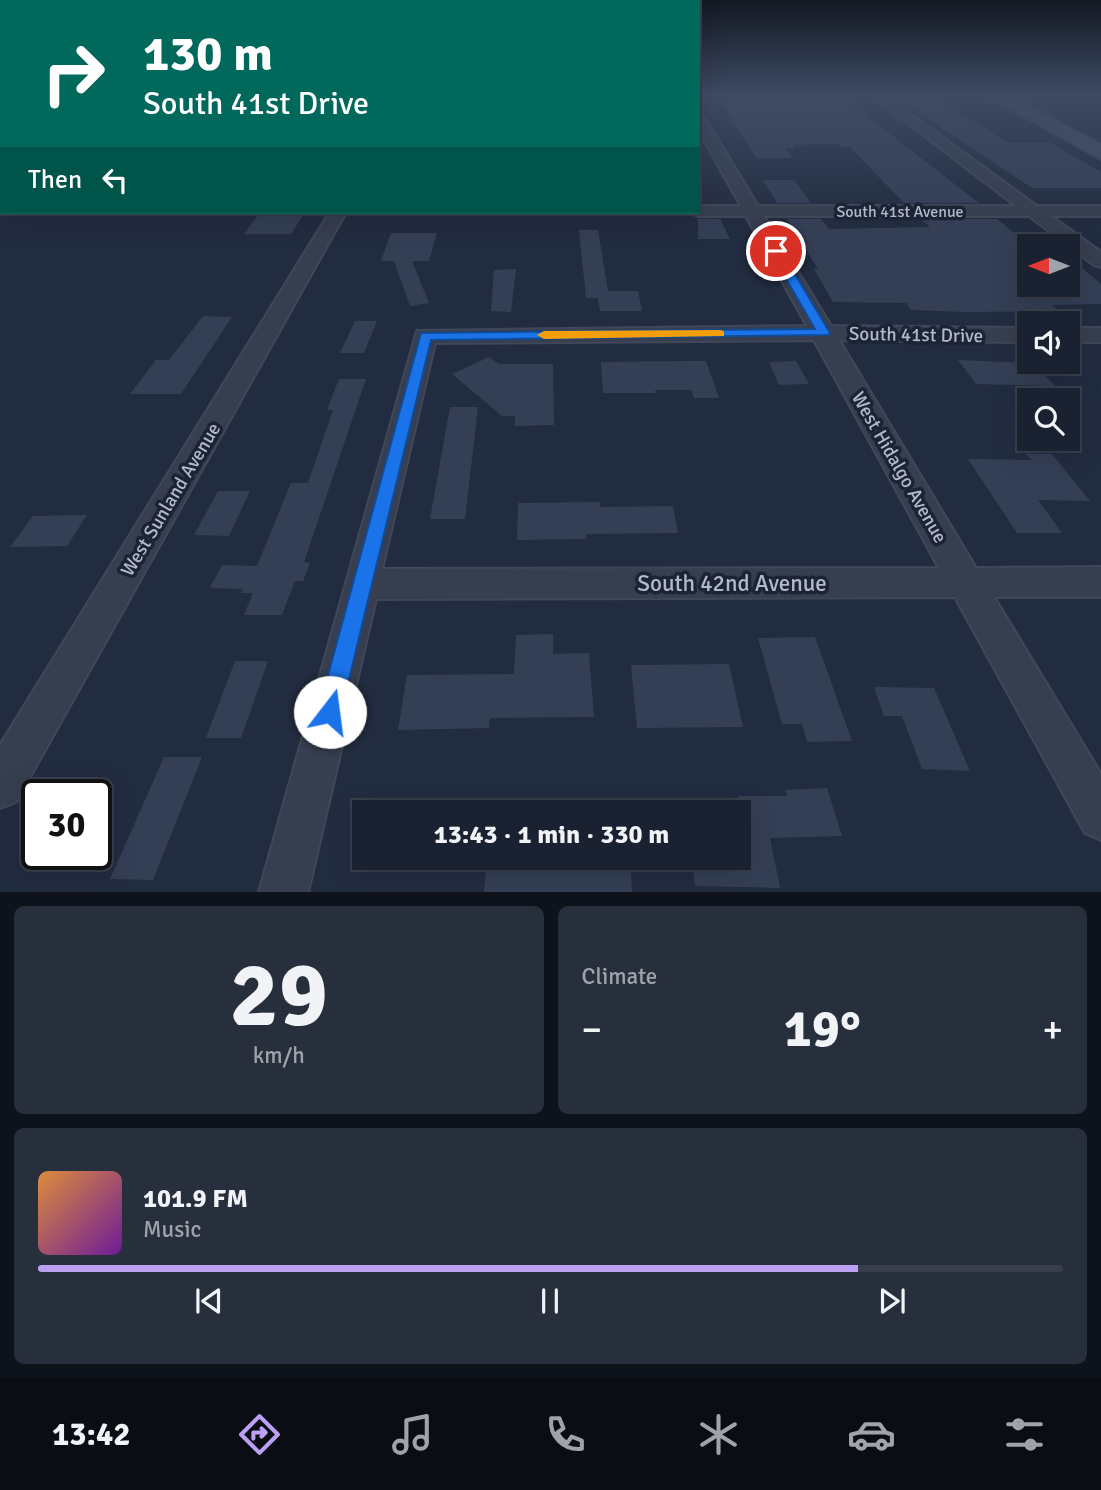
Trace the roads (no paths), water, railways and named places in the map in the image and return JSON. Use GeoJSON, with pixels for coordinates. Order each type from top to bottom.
{"type":"FeatureCollection","features":[{"type":"Feature","properties":{"kind":"main road"},"geometry":{"type":"LineString","coordinates":[[1071,137],[1101,153]]}},
{"type":"Feature","properties":{"kind":"street","name":"West Hidalgo Avenue"},"geometry":{"type":"LineString","coordinates":[[709,137],[1101,817]]}},
{"type":"Feature","properties":{"kind":"street"},"geometry":{"type":"LineString","coordinates":[[932,137],[1101,261]]}},
{"type":"Feature","properties":{"kind":"street","name":"South 41st Avenue"},"geometry":{"type":"LineString","coordinates":[[700,211],[1101,211]]}},
{"type":"Feature","properties":{"kind":"street","name":"West Sunland Avenue"},"geometry":{"type":"LineString","coordinates":[[0,786],[337,214]]}},
{"type":"Feature","properties":{"kind":"street","name":"South 41st Drive"},"geometry":{"type":"LineString","coordinates":[[363,584],[425,336],[823,333],[1017,335]]}},
{"type":"Feature","properties":{"kind":"street"},"geometry":{"type":"LineString","coordinates":[[1080,335],[1101,335]]}},
{"type":"Feature","properties":{"kind":"street","name":"South 42nd Avenue"},"geometry":{"type":"LineString","coordinates":[[363,584],[1101,582]]}},
{"type":"Feature","properties":{"kind":"street"},"geometry":{"type":"LineString","coordinates":[[283,891],[363,584]]}}]}
